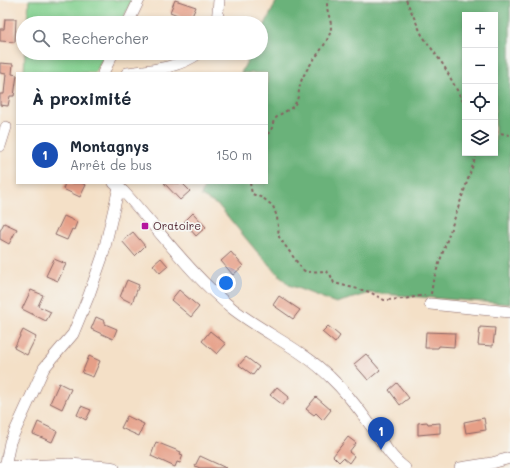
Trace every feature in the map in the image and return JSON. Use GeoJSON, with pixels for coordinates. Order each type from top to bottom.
{"type":"FeatureCollection","features":[{"type":"Feature","properties":{"kind":"street"},"geometry":{"type":"LineString","coordinates":[[131,16],[139,0]]}},
{"type":"Feature","properties":{"kind":"street"},"geometry":{"type":"LineString","coordinates":[[218,16],[219,0]]}},
{"type":"Feature","properties":{"kind":"street"},"geometry":{"type":"LineString","coordinates":[[106,72],[110,60]]}},
{"type":"Feature","properties":{"kind":"street"},"geometry":{"type":"LineString","coordinates":[[133,72],[175,65],[187,60]]}},
{"type":"Feature","properties":{"kind":"street"},"geometry":{"type":"LineString","coordinates":[[0,146],[3,126],[16,131]]}},
{"type":"Feature","properties":{"kind":"street"},"geometry":{"type":"LineString","coordinates":[[114,468],[109,466],[69,464],[3,468],[10,442],[41,374],[44,368],[73,334],[89,295],[103,255],[116,185]]}},
{"type":"Feature","properties":{"kind":"street"},"geometry":{"type":"LineString","coordinates":[[116,185],[195,273],[238,313],[298,351],[331,377],[351,399],[387,450],[404,468]]}},
{"type":"Feature","properties":{"kind":"street"},"geometry":{"type":"LineString","coordinates":[[430,299],[510,312]]}},
{"type":"Feature","properties":{"kind":"street"},"geometry":{"type":"LineString","coordinates":[[460,468],[492,463],[510,458]]}},
{"type":"Feature","properties":{"kind":"path"},"geometry":{"type":"LineString","coordinates":[[268,133],[276,118],[294,105],[297,100],[302,79],[328,37],[331,20],[326,6],[328,0]]}},
{"type":"Feature","properties":{"kind":"path"},"geometry":{"type":"LineString","coordinates":[[406,0],[422,35],[444,66],[462,99]]}},
{"type":"Feature","properties":{"kind":"path"},"geometry":{"type":"LineString","coordinates":[[498,133],[510,135]]}},
{"type":"Feature","properties":{"kind":"path"},"geometry":{"type":"LineString","coordinates":[[250,184],[252,194],[263,198],[273,206],[277,217],[279,237],[302,269],[306,272],[326,271],[330,274],[334,283],[370,292],[384,300],[409,298],[418,295],[430,299],[433,281],[477,156]]}},
{"type":"Feature","properties":{"kind":"green space"},"geometry":{"type":"Polygon","coordinates":[[[29,0],[132,0],[124,16],[28,16],[29,0]]]}},
{"type":"Feature","properties":{"kind":"green space"},"geometry":{"type":"Polygon","coordinates":[[[277,0],[510,0],[510,304],[370,293],[336,303],[289,285],[258,253],[219,206],[201,196],[205,184],[268,184],[268,72],[242,72],[248,60],[268,60],[268,19],[277,0]]]}},
{"type":"Feature","properties":{"kind":"green space"},"geometry":{"type":"Polygon","coordinates":[[[25,60],[102,60],[96,72],[24,72],[25,60]]]}},
{"type":"Feature","properties":{"kind":"building"},"geometry":{"type":"Polygon","coordinates":[[[175,0],[196,7],[192,16],[180,16],[170,12],[175,0]]]}},
{"type":"Feature","properties":{"kind":"building"},"geometry":{"type":"Polygon","coordinates":[[[5,19],[16,19],[15,42],[0,41],[0,29],[4,29],[5,19]]]}},
{"type":"Feature","properties":{"kind":"building"},"geometry":{"type":"Polygon","coordinates":[[[0,63],[13,64],[12,74],[16,75],[16,82],[14,96],[10,96],[8,106],[0,105],[0,94],[4,94],[6,74],[0,73],[0,63]]]}},
{"type":"Feature","properties":{"kind":"building"},"geometry":{"type":"Polygon","coordinates":[[[65,184],[86,185],[80,197],[63,189],[65,184]]]}},
{"type":"Feature","properties":{"kind":"building"},"geometry":{"type":"Polygon","coordinates":[[[165,184],[183,184],[190,191],[180,200],[165,184]]]}},
{"type":"Feature","properties":{"kind":"building"},"geometry":{"type":"Polygon","coordinates":[[[193,213],[206,227],[196,236],[184,222],[193,213]]]}},
{"type":"Feature","properties":{"kind":"building"},"geometry":{"type":"Polygon","coordinates":[[[64,216],[77,222],[74,230],[72,229],[67,240],[55,235],[64,216]]]}},
{"type":"Feature","properties":{"kind":"building"},"geometry":{"type":"Polygon","coordinates":[[[4,223],[17,229],[9,244],[0,239],[0,231],[4,223]]]}},
{"type":"Feature","properties":{"kind":"building"},"geometry":{"type":"Polygon","coordinates":[[[133,232],[145,246],[135,256],[122,241],[133,232]]]}},
{"type":"Feature","properties":{"kind":"building"},"geometry":{"type":"Polygon","coordinates":[[[231,252],[243,266],[233,275],[221,261],[231,252]]]}},
{"type":"Feature","properties":{"kind":"building"},"geometry":{"type":"Polygon","coordinates":[[[161,258],[168,266],[160,273],[153,265],[161,258]]]}},
{"type":"Feature","properties":{"kind":"building"},"geometry":{"type":"Polygon","coordinates":[[[54,259],[66,264],[58,281],[46,276],[54,259]]]}},
{"type":"Feature","properties":{"kind":"building"},"geometry":{"type":"Polygon","coordinates":[[[127,280],[139,285],[132,303],[120,297],[127,280]]]}},
{"type":"Feature","properties":{"kind":"building"},"geometry":{"type":"Polygon","coordinates":[[[31,290],[43,295],[38,306],[51,312],[46,321],[22,309],[31,290]]]}},
{"type":"Feature","properties":{"kind":"building"},"geometry":{"type":"Polygon","coordinates":[[[179,290],[199,307],[191,317],[171,300],[179,290]]]}},
{"type":"Feature","properties":{"kind":"building"},"geometry":{"type":"Polygon","coordinates":[[[279,296],[300,310],[293,319],[273,305],[279,296]]]}},
{"type":"Feature","properties":{"kind":"building"},"geometry":{"type":"Polygon","coordinates":[[[96,317],[105,321],[105,324],[117,329],[113,339],[91,329],[96,317]]]}},
{"type":"Feature","properties":{"kind":"building"},"geometry":{"type":"Polygon","coordinates":[[[328,326],[340,336],[335,343],[322,332],[328,326]]]}},
{"type":"Feature","properties":{"kind":"building"},"geometry":{"type":"Polygon","coordinates":[[[480,327],[495,328],[493,346],[478,345],[480,327]]]}},
{"type":"Feature","properties":{"kind":"building"},"geometry":{"type":"Polygon","coordinates":[[[23,330],[36,337],[27,355],[14,348],[23,330]]]}},
{"type":"Feature","properties":{"kind":"building"},"geometry":{"type":"Polygon","coordinates":[[[210,331],[226,344],[217,354],[202,341],[210,331]]]}},
{"type":"Feature","properties":{"kind":"building"},"geometry":{"type":"Polygon","coordinates":[[[426,332],[455,333],[454,347],[439,346],[438,348],[425,348],[426,332]]]}},
{"type":"Feature","properties":{"kind":"building"},"geometry":{"type":"Polygon","coordinates":[[[366,354],[380,370],[368,380],[354,364],[366,354]]]}},
{"type":"Feature","properties":{"kind":"building"},"geometry":{"type":"Polygon","coordinates":[[[89,356],[100,361],[93,377],[82,373],[89,356]]]}},
{"type":"Feature","properties":{"kind":"building"},"geometry":{"type":"Polygon","coordinates":[[[246,357],[259,367],[253,375],[239,365],[246,357]]]}},
{"type":"Feature","properties":{"kind":"building"},"geometry":{"type":"Polygon","coordinates":[[[59,383],[71,389],[62,409],[50,403],[59,383]]]}},
{"type":"Feature","properties":{"kind":"building"},"geometry":{"type":"Polygon","coordinates":[[[397,383],[409,398],[400,405],[389,390],[397,383]]]}},
{"type":"Feature","properties":{"kind":"building"},"geometry":{"type":"Polygon","coordinates":[[[277,387],[289,397],[283,405],[270,395],[277,387]]]}},
{"type":"Feature","properties":{"kind":"building"},"geometry":{"type":"Polygon","coordinates":[[[316,397],[331,410],[323,420],[316,413],[314,415],[306,409],[316,397]]]}},
{"type":"Feature","properties":{"kind":"building"},"geometry":{"type":"Polygon","coordinates":[[[81,406],[91,410],[86,420],[77,415],[81,406]]]}},
{"type":"Feature","properties":{"kind":"building"},"geometry":{"type":"Polygon","coordinates":[[[127,416],[144,424],[139,436],[121,428],[127,416]]]}},
{"type":"Feature","properties":{"kind":"building"},"geometry":{"type":"Polygon","coordinates":[[[484,418],[486,430],[466,433],[464,422],[484,418]]]}},
{"type":"Feature","properties":{"kind":"building"},"geometry":{"type":"Polygon","coordinates":[[[38,422],[57,431],[52,442],[33,434],[38,422]]]}},
{"type":"Feature","properties":{"kind":"building"},"geometry":{"type":"Polygon","coordinates":[[[427,422],[428,424],[440,423],[440,433],[418,435],[418,423],[427,422]]]}},
{"type":"Feature","properties":{"kind":"building"},"geometry":{"type":"Polygon","coordinates":[[[348,437],[356,443],[349,452],[354,456],[349,463],[343,458],[339,462],[333,456],[348,437]]]}},
{"type":"Feature","properties":{"kind":"building"},"geometry":{"type":"Polygon","coordinates":[[[156,442],[181,452],[180,454],[183,455],[180,463],[177,462],[175,467],[151,456],[156,442]]]}},
{"type":"Feature","properties":{"kind":"building"},"geometry":{"type":"Polygon","coordinates":[[[200,456],[226,468],[200,468],[195,466],[200,456]]]}},
{"type":"Feature","properties":{"kind":"place","name":"Oratoire"},"geometry":{"type":"Point","coordinates":[145,226]}},
{"type":"Feature","properties":{"kind":"place","name":"Montagnys"},"geometry":{"type":"Point","coordinates":[381,450]}}]}
